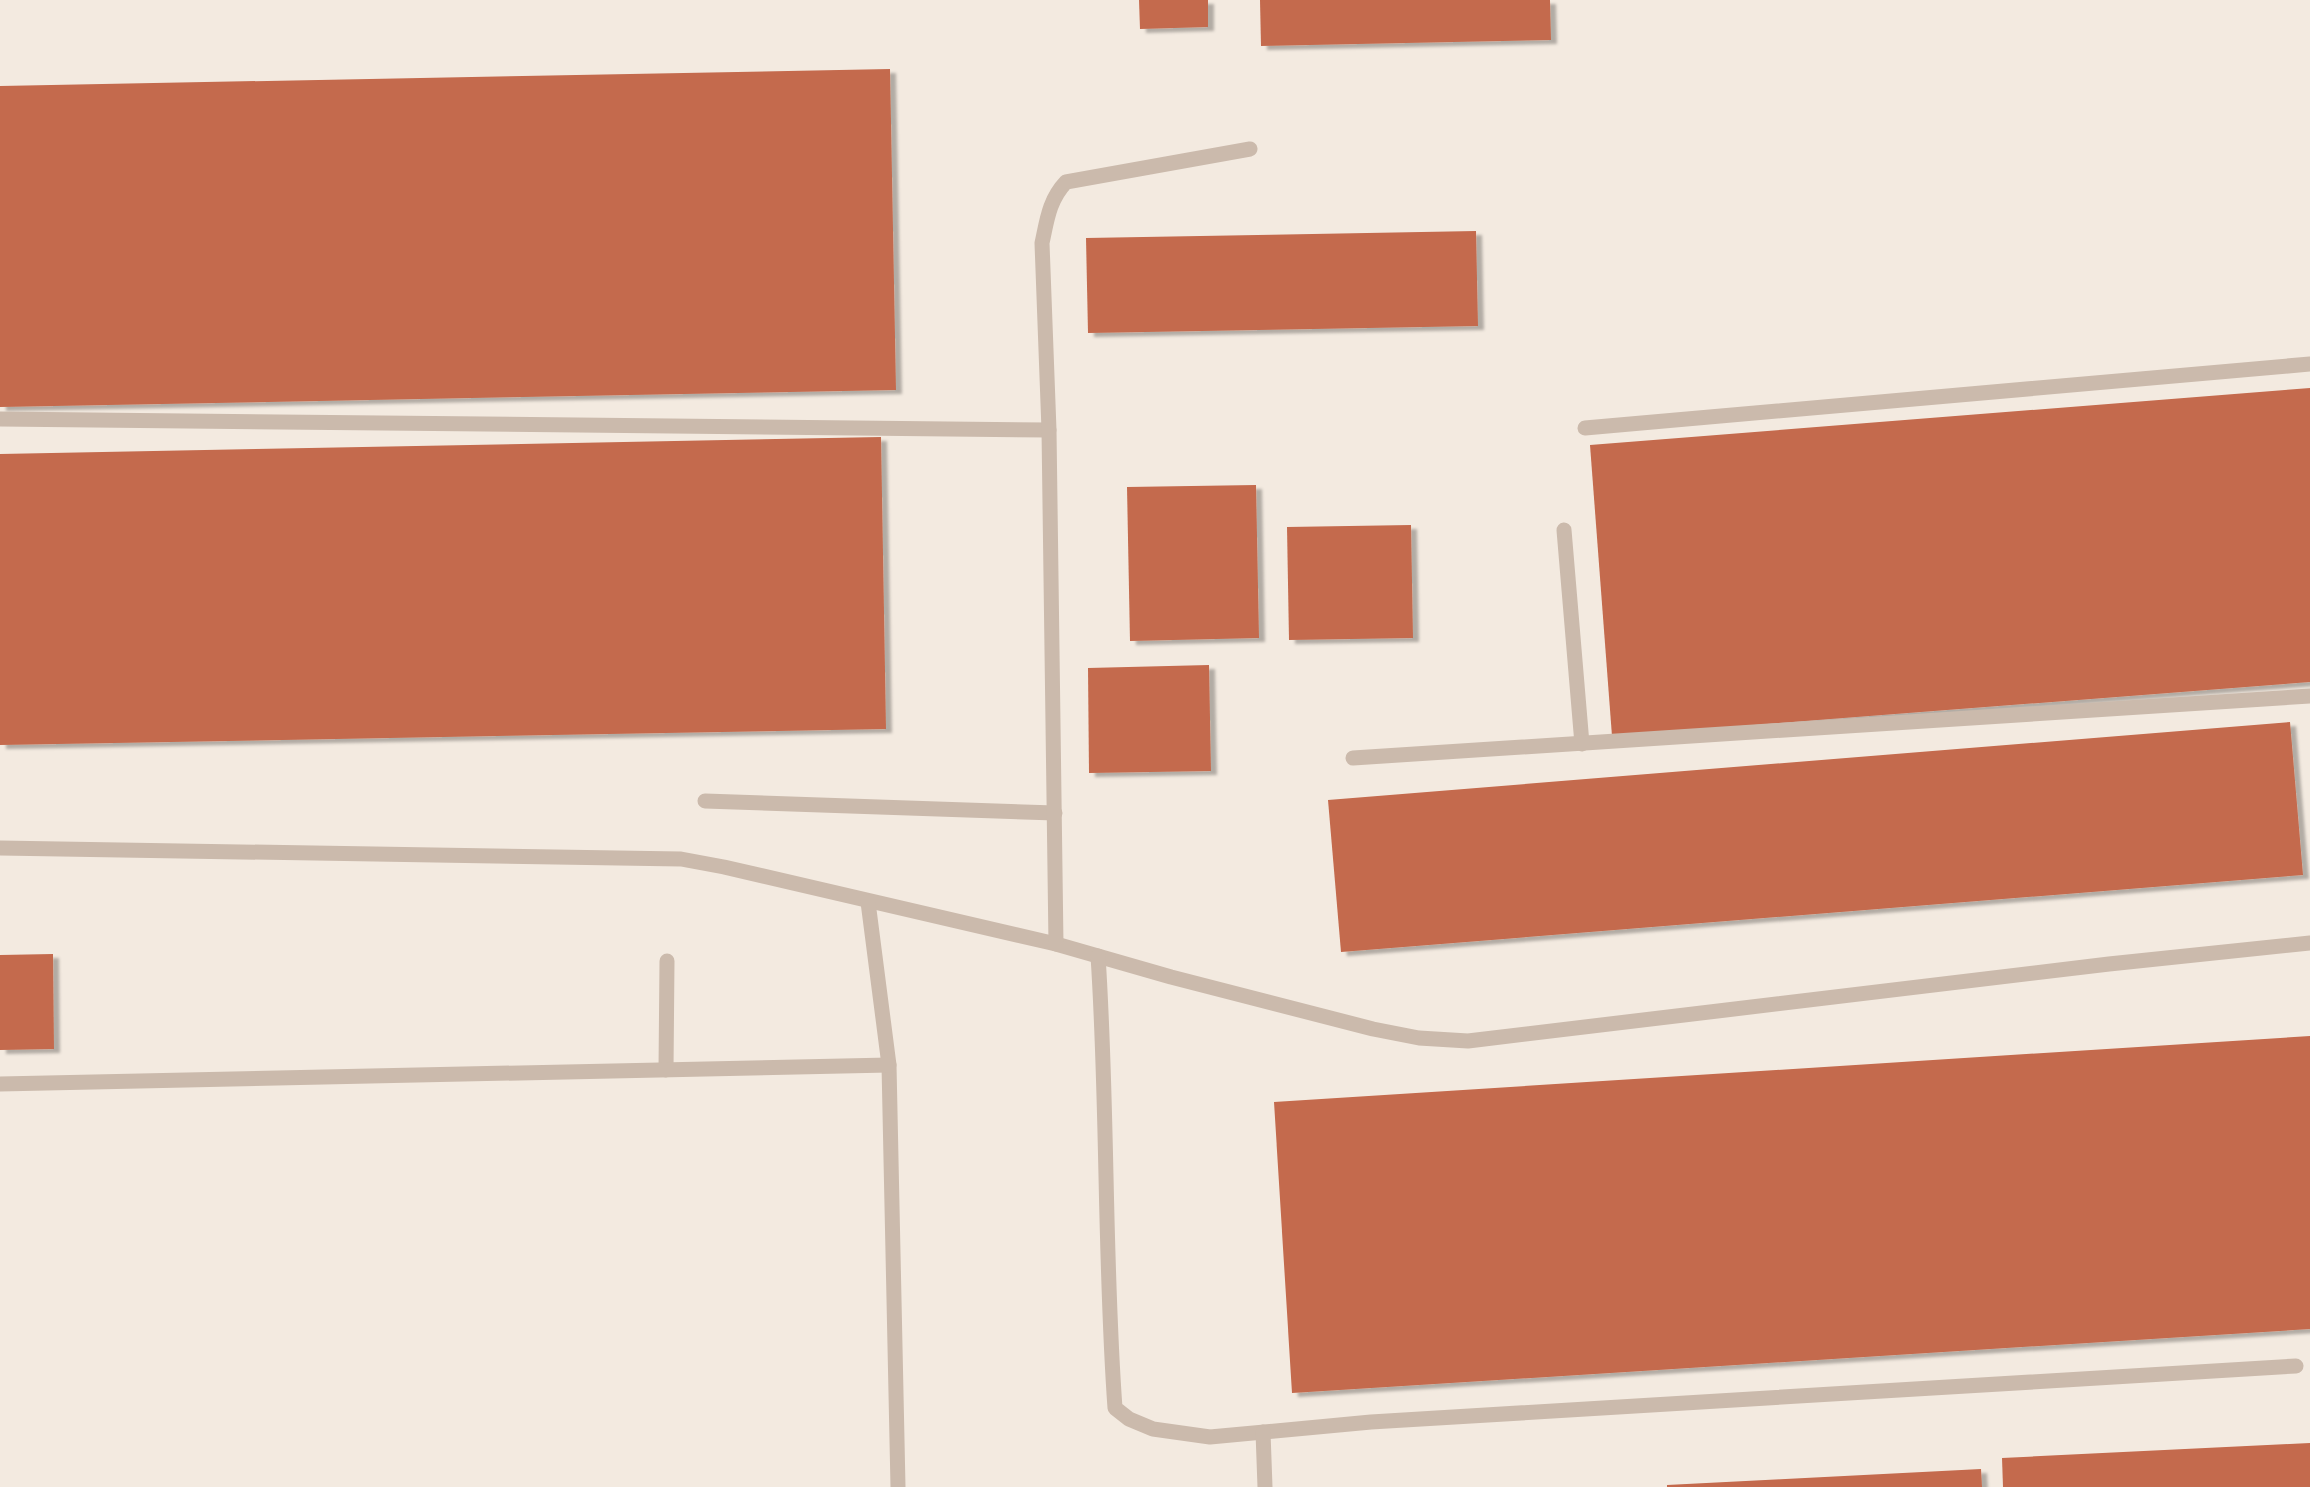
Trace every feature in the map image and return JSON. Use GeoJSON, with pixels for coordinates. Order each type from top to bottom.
{"type":"FeatureCollection","features":[{"type":"Feature","properties":{"kind":"lane"},"geometry":{"type":"LineString","coordinates":[[1056,944],[1049,430],[1042,243],[1048,213],[1056,193],[1066,182],[1250,149]]}},
{"type":"Feature","properties":{"kind":"lane"},"geometry":{"type":"LineString","coordinates":[[1585,428],[2310,364]]}},
{"type":"Feature","properties":{"kind":"lane"},"geometry":{"type":"LineString","coordinates":[[0,419],[1049,430]]}},
{"type":"Feature","properties":{"kind":"lane"},"geometry":{"type":"LineString","coordinates":[[1564,530],[1582,744]]}},
{"type":"Feature","properties":{"kind":"lane"},"geometry":{"type":"LineString","coordinates":[[1353,758],[2310,696]]}},
{"type":"Feature","properties":{"kind":"lane"},"geometry":{"type":"LineString","coordinates":[[705,801],[1055,813]]}},
{"type":"Feature","properties":{"kind":"lane"},"geometry":{"type":"LineString","coordinates":[[0,848],[681,860],[724,867],[1056,944],[1171,977],[1373,1029],[1419,1038],[1468,1041],[2109,964],[2310,943]]}},
{"type":"Feature","properties":{"kind":"lane"},"geometry":{"type":"LineString","coordinates":[[868,902],[889,1065],[898,1487]]}},
{"type":"Feature","properties":{"kind":"lane"},"geometry":{"type":"LineString","coordinates":[[1098,956],[1106,1139],[1111,1343],[1116,1408],[1129,1419],[1153,1429],[1210,1437],[1371,1422],[2296,1366]]}},
{"type":"Feature","properties":{"kind":"lane"},"geometry":{"type":"LineString","coordinates":[[666,1070],[668,961]]}},
{"type":"Feature","properties":{"kind":"lane"},"geometry":{"type":"LineString","coordinates":[[0,1084],[889,1065]]}},
{"type":"Feature","properties":{"kind":"lane"},"geometry":{"type":"LineString","coordinates":[[1263,1432],[1264,1487]]}},
{"type":"Feature","properties":{"kind":"building"},"geometry":{"type":"Polygon","coordinates":[[[1139,0],[1208,0],[1208,27],[1140,29],[1139,0]]]}},
{"type":"Feature","properties":{"kind":"building"},"geometry":{"type":"Polygon","coordinates":[[[1260,0],[1550,0],[1551,40],[1261,46],[1260,0]]]}},
{"type":"Feature","properties":{"kind":"building"},"geometry":{"type":"Polygon","coordinates":[[[890,69],[896,390],[0,407],[0,86],[890,69]]]}},
{"type":"Feature","properties":{"kind":"building"},"geometry":{"type":"Polygon","coordinates":[[[1476,231],[1478,326],[1088,333],[1086,238],[1476,231]]]}},
{"type":"Feature","properties":{"kind":"building"},"geometry":{"type":"Polygon","coordinates":[[[2310,388],[2310,682],[1612,736],[1590,445],[2310,388]]]}},
{"type":"Feature","properties":{"kind":"building"},"geometry":{"type":"Polygon","coordinates":[[[881,437],[886,729],[0,745],[0,454],[881,437]]]}},
{"type":"Feature","properties":{"kind":"building"},"geometry":{"type":"Polygon","coordinates":[[[1256,485],[1259,638],[1130,641],[1127,487],[1256,485]]]}},
{"type":"Feature","properties":{"kind":"building"},"geometry":{"type":"Polygon","coordinates":[[[1411,525],[1413,638],[1289,640],[1287,527],[1411,525]]]}},
{"type":"Feature","properties":{"kind":"building"},"geometry":{"type":"Polygon","coordinates":[[[1209,665],[1211,771],[1089,773],[1088,668],[1209,665]]]}},
{"type":"Feature","properties":{"kind":"building"},"geometry":{"type":"Polygon","coordinates":[[[2290,722],[2303,875],[1341,952],[1328,800],[2290,722]]]}},
{"type":"Feature","properties":{"kind":"building"},"geometry":{"type":"Polygon","coordinates":[[[53,954],[54,1049],[0,1050],[0,955],[53,954]]]}},
{"type":"Feature","properties":{"kind":"building"},"geometry":{"type":"Polygon","coordinates":[[[2310,1036],[2310,1329],[1292,1393],[1274,1102],[2310,1036]]]}},
{"type":"Feature","properties":{"kind":"building"},"geometry":{"type":"Polygon","coordinates":[[[2310,1443],[2310,1487],[2003,1487],[2002,1458],[2310,1443]]]}},
{"type":"Feature","properties":{"kind":"building"},"geometry":{"type":"Polygon","coordinates":[[[1981,1469],[1982,1487],[1667,1487],[1667,1485],[1981,1469]]]}}]}
